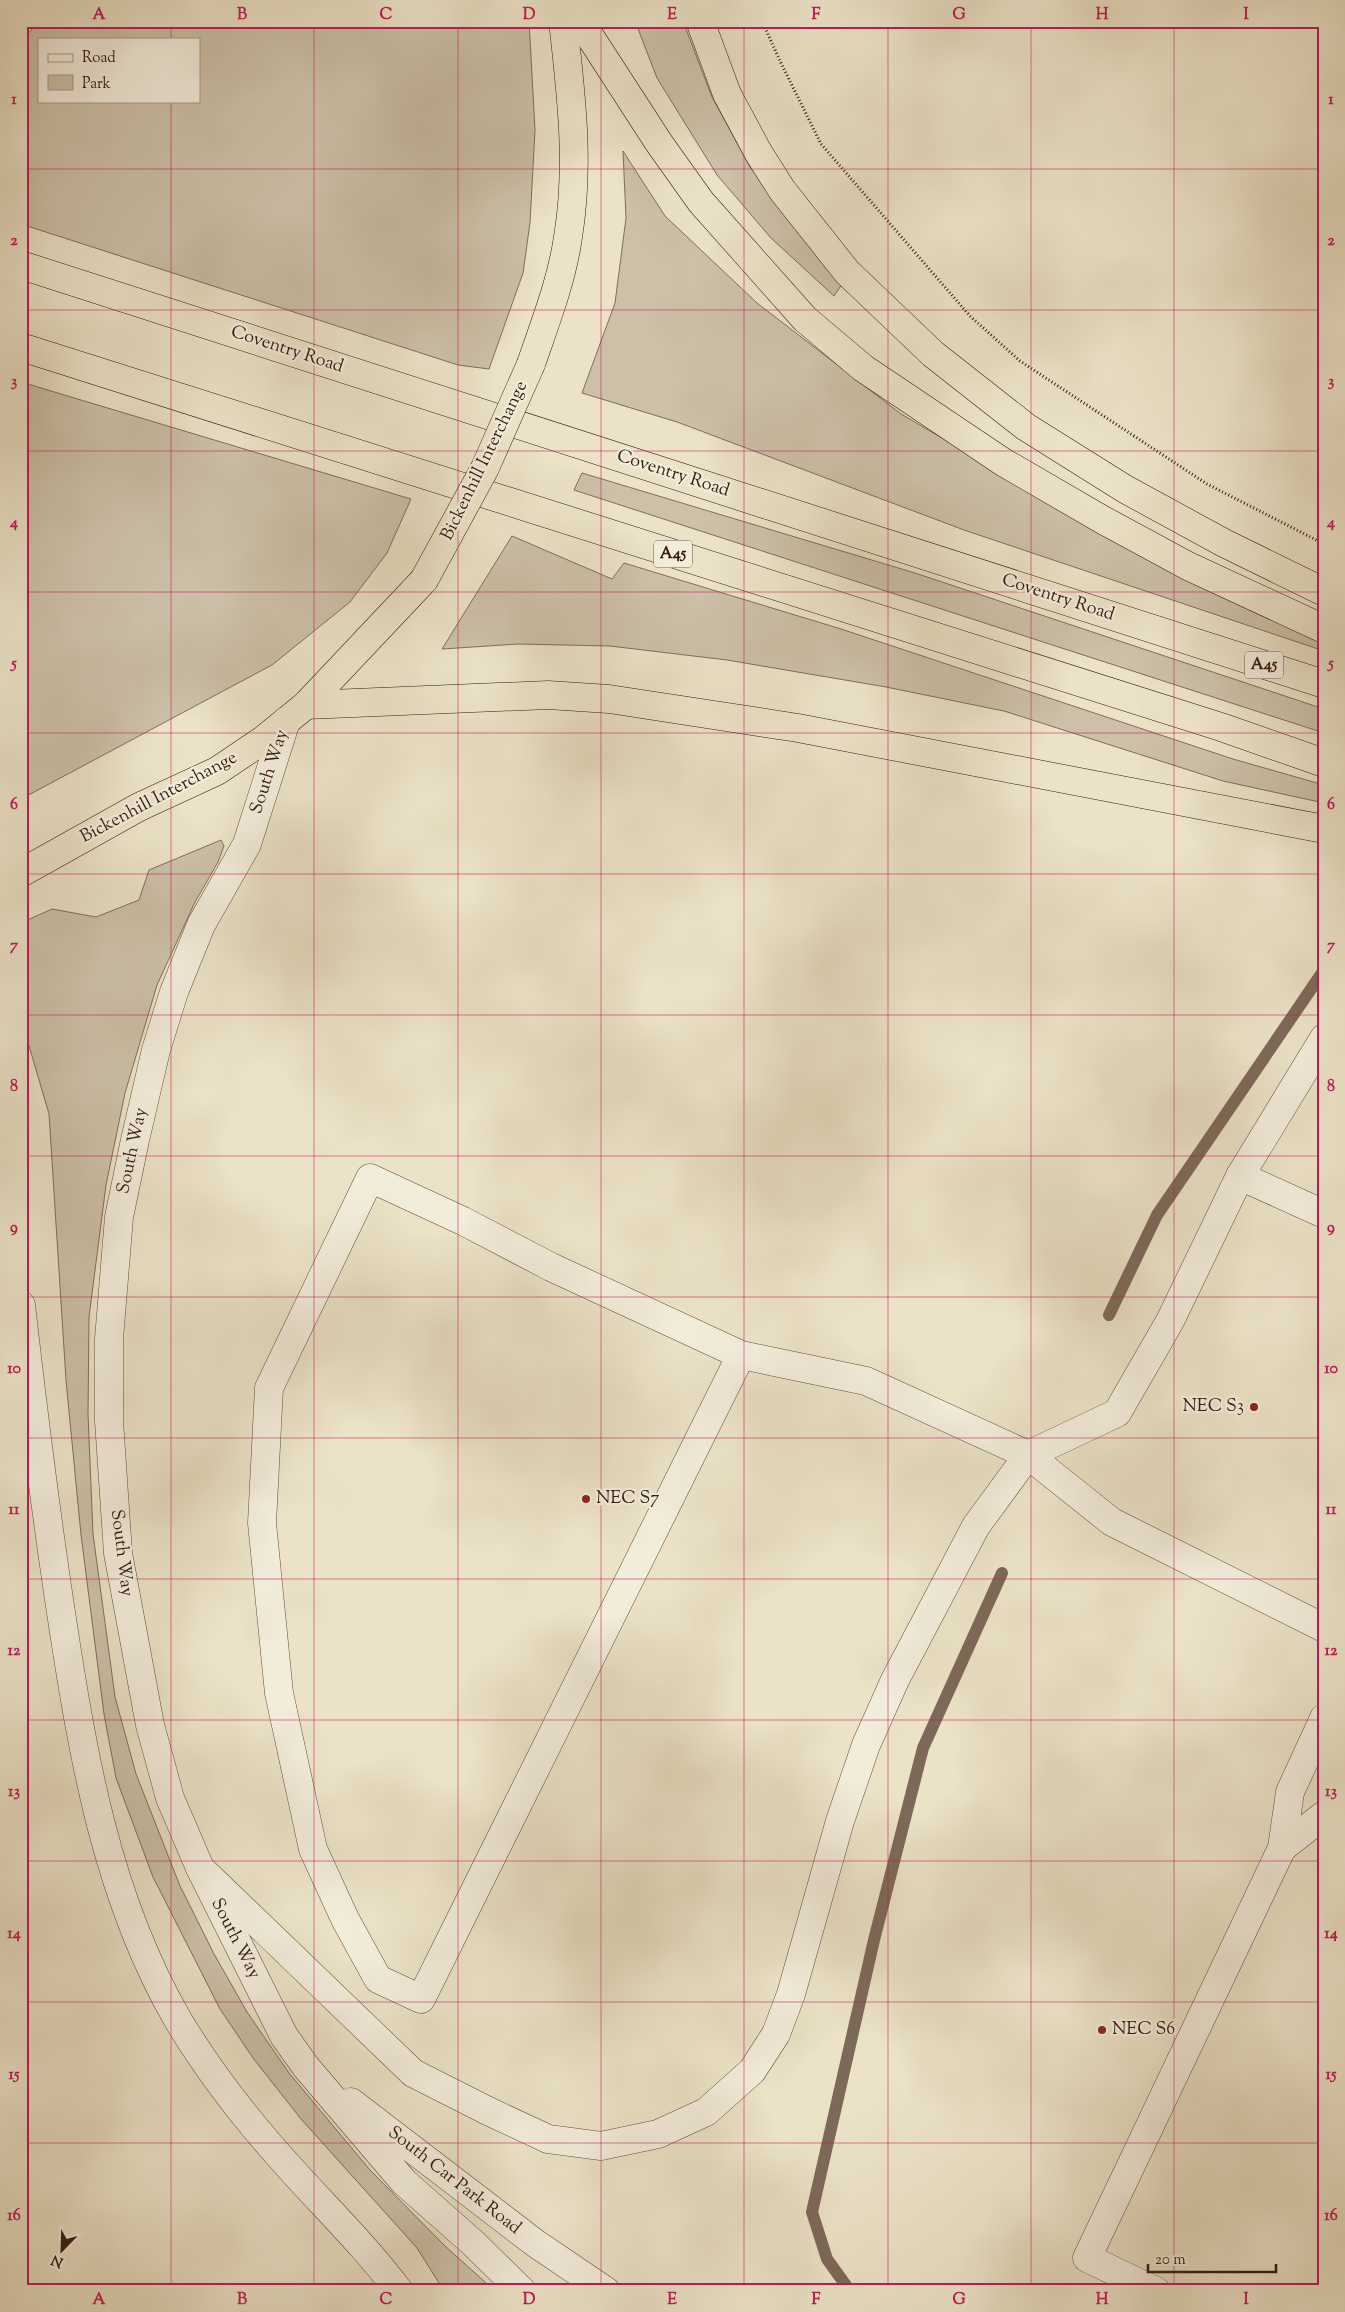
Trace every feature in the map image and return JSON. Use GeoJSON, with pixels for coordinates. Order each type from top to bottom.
{"type":"FeatureCollection","features":[{"type":"Feature","properties":{"kind":"highway","name":"Bickenhill Interchange"},"geometry":{"type":"LineString","coordinates":[[21,873],[139,807],[217,771],[263,740],[296,713],[424,580],[486,468],[531,364],[553,300],[566,247],[575,180],[574,122],[563,21]]}},
{"type":"Feature","properties":{"kind":"highway"},"geometry":{"type":"LineString","coordinates":[[580,21],[659,143],[701,202],[805,319],[863,368],[1003,462],[1103,520],[1188,566],[1324,629]]}},
{"type":"Feature","properties":{"kind":"highway"},"geometry":{"type":"LineString","coordinates":[[700,21],[727,94],[758,152],[782,190],[847,272],[933,354],[1026,427],[1125,489],[1224,543],[1324,592]]}},
{"type":"Feature","properties":{"kind":"highway","name":"Coventry Road"},"geometry":{"type":"LineString","coordinates":[[21,265],[1324,684]]}},
{"type":"Feature","properties":{"kind":"highway","name":"A45"},"geometry":{"type":"LineString","coordinates":[[21,347],[1222,727],[1324,763]]}},
{"type":"Feature","properties":{"kind":"highway"},"geometry":{"type":"LineString","coordinates":[[296,713],[548,695],[609,699],[798,728],[1324,829]]}},
{"type":"Feature","properties":{"kind":"street","name":"South Way"},"geometry":{"type":"LineString","coordinates":[[296,713],[246,844],[200,925],[174,992],[156,1050],[119,1217],[109,1339],[109,1421],[118,1553],[150,1725],[170,1798],[200,1868],[284,2036],[306,2067],[404,2182],[473,2243],[522,2291]]}},
{"type":"Feature","properties":{"kind":"street"},"geometry":{"type":"LineString","coordinates":[[200,1868],[413,2073],[488,2111],[548,2139],[601,2146],[658,2134],[706,2112],[752,2071],[776,2034],[791,1994],[840,1821],[866,1745],[900,1671],[976,1526],[1028,1455],[1117,1413],[1170,1321],[1240,1176],[1324,1038]]}},
{"type":"Feature","properties":{"kind":"street"},"geometry":{"type":"LineString","coordinates":[[1240,1176],[1324,1214]]}},
{"type":"Feature","properties":{"kind":"street"},"geometry":{"type":"LineString","coordinates":[[741,1354],[421,1999],[378,1979],[345,1919],[313,1849],[279,1693],[262,1524],[269,1388],[370,1178],[464,1221],[551,1267],[741,1354],[866,1381],[1028,1455],[1112,1522],[1324,1628]]}},
{"type":"Feature","properties":{"kind":"street"},"geometry":{"type":"LineString","coordinates":[[21,1305],[49,1538],[78,1725],[108,1856],[124,1900],[149,1963],[179,2021],[216,2076],[249,2120],[291,2169],[342,2223],[399,2291]]}},
{"type":"Feature","properties":{"kind":"street"},"geometry":{"type":"LineString","coordinates":[[1156,2291],[1087,2258],[1282,1848],[1290,1792],[1324,1718]]}},
{"type":"Feature","properties":{"kind":"street"},"geometry":{"type":"LineString","coordinates":[[1282,1848],[1324,1815]]}},
{"type":"Feature","properties":{"kind":"street","name":"South Car Park Road"},"geometry":{"type":"LineString","coordinates":[[306,2067],[462,2189],[535,2243],[606,2291]]}},
{"type":"Feature","properties":{"kind":"path"},"geometry":{"type":"LineString","coordinates":[[762,21],[821,144],[970,316],[1020,361],[1198,479],[1324,544]]}},
{"type":"Feature","properties":{"kind":"green space"},"geometry":{"type":"Polygon","coordinates":[[[39,21],[529,21],[535,130],[530,223],[523,273],[489,369],[458,365],[21,224],[21,42],[39,21]]]}},
{"type":"Feature","properties":{"kind":"green space"},"geometry":{"type":"Polygon","coordinates":[[[635,21],[683,21],[712,97],[750,167],[844,281],[834,296],[771,238],[717,175],[657,78],[635,21]]]}},
{"type":"Feature","properties":{"kind":"green space"},"geometry":{"type":"Polygon","coordinates":[[[623,151],[665,216],[757,303],[901,414],[1157,564],[1324,641],[1324,651],[964,530],[677,422],[582,393],[615,303],[626,218],[623,151]]]}},
{"type":"Feature","properties":{"kind":"green space"},"geometry":{"type":"Polygon","coordinates":[[[21,382],[411,499],[387,553],[350,602],[272,665],[21,799],[21,382]]]}},
{"type":"Feature","properties":{"kind":"green space"},"geometry":{"type":"Polygon","coordinates":[[[582,473],[915,573],[1324,709],[1324,733],[574,490],[582,473]]]}},
{"type":"Feature","properties":{"kind":"green space"},"geometry":{"type":"Polygon","coordinates":[[[512,536],[612,579],[624,563],[841,629],[1233,759],[1324,785],[1324,803],[1223,781],[1004,711],[886,687],[727,660],[610,646],[518,644],[442,649],[512,536]]]}},
{"type":"Feature","properties":{"kind":"green space"},"geometry":{"type":"Polygon","coordinates":[[[221,840],[224,846],[218,862],[195,902],[157,985],[125,1093],[106,1185],[89,1317],[88,1414],[93,1534],[115,1697],[136,1774],[180,1886],[214,1954],[247,2012],[289,2073],[370,2170],[445,2246],[495,2291],[444,2291],[417,2248],[301,2119],[253,2058],[220,2009],[153,1877],[116,1778],[104,1714],[81,1535],[66,1380],[49,1114],[27,1039],[21,1032],[21,923],[52,909],[96,917],[139,900],[149,870],[221,840]]]}},
{"type":"Feature","properties":{"kind":"waterway"},"geometry":{"type":"LineString","coordinates":[[1109,1315],[1157,1215],[1324,970]]}},
{"type":"Feature","properties":{"kind":"waterway"},"geometry":{"type":"LineString","coordinates":[[850,2291],[827,2259],[812,2212],[874,1940],[923,1748],[1002,1573]]}},
{"type":"Feature","properties":{"kind":"place","name":"NEC S3"},"geometry":{"type":"Point","coordinates":[1254,1407]}},
{"type":"Feature","properties":{"kind":"place","name":"NEC S7"},"geometry":{"type":"Point","coordinates":[586,1499]}},
{"type":"Feature","properties":{"kind":"place","name":"NEC S6"},"geometry":{"type":"Point","coordinates":[1102,2030]}}]}
